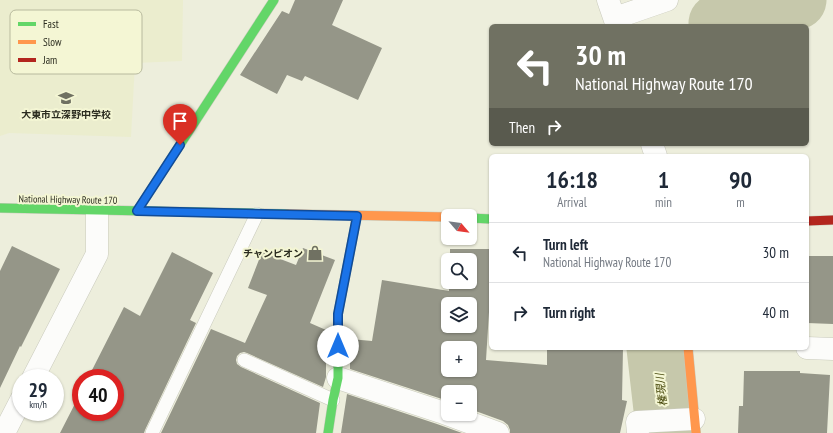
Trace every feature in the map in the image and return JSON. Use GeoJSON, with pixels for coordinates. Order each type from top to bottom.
{"type":"FeatureCollection","features":[{"type":"Feature","properties":{"kind":"main road"},"geometry":{"type":"LineString","coordinates":[[137,211],[274,0]]}},
{"type":"Feature","properties":{"kind":"main road","name":"National Highway Route 170"},"geometry":{"type":"LineString","coordinates":[[0,208],[441,217]]}},
{"type":"Feature","properties":{"kind":"main road"},"geometry":{"type":"LineString","coordinates":[[328,433],[338,378],[338,314],[357,216]]}},
{"type":"Feature","properties":{"kind":"main road"},"geometry":{"type":"LineString","coordinates":[[477,218],[489,219]]}},
{"type":"Feature","properties":{"kind":"main road"},"geometry":{"type":"LineString","coordinates":[[809,221],[833,220]]}},
{"type":"Feature","properties":{"kind":"main road"},"geometry":{"type":"LineString","coordinates":[[688,350],[694,424]]}},
{"type":"Feature","properties":{"kind":"street"},"geometry":{"type":"LineString","coordinates":[[613,15],[667,0]]}},
{"type":"Feature","properties":{"kind":"street"},"geometry":{"type":"LineString","coordinates":[[38,369],[97,254],[97,210]]}},
{"type":"Feature","properties":{"kind":"street"},"geometry":{"type":"LineString","coordinates":[[809,348],[833,349]]}},
{"type":"Feature","properties":{"kind":"street"},"geometry":{"type":"LineString","coordinates":[[338,378],[441,412],[498,433]]}},
{"type":"Feature","properties":{"kind":"street"},"geometry":{"type":"LineString","coordinates":[[4,433],[12,417]]}},
{"type":"Feature","properties":{"kind":"street"},"geometry":{"type":"LineString","coordinates":[[637,427],[694,424]]}},
{"type":"Feature","properties":{"kind":"lane"},"geometry":{"type":"LineString","coordinates":[[152,433],[257,214]]}},
{"type":"Feature","properties":{"kind":"lane"},"geometry":{"type":"LineString","coordinates":[[244,360],[333,400]]}},
{"type":"Feature","properties":{"kind":"shaded area","name":"大東市立深野中学校"},"geometry":{"type":"Polygon","coordinates":[[[0,0],[183,0],[182,61],[142,63],[142,10],[10,10],[10,74],[134,74],[131,137],[9,133],[0,136],[0,0]]]}},
{"type":"Feature","properties":{"kind":"building"},"geometry":{"type":"Polygon","coordinates":[[[295,0],[343,0],[332,25],[382,48],[358,100],[305,76],[302,81],[287,75],[277,94],[240,75],[282,11],[289,14],[295,0]]]}},
{"type":"Feature","properties":{"kind":"building"},"geometry":{"type":"Polygon","coordinates":[[[12,246],[60,269],[0,388],[0,271],[12,246]]]}},
{"type":"Feature","properties":{"kind":"building"},"geometry":{"type":"Polygon","coordinates":[[[303,248],[335,260],[310,323],[326,330],[326,377],[323,387],[244,352],[237,356],[236,360],[237,364],[241,367],[320,403],[316,433],[161,433],[211,329],[245,343],[267,295],[248,288],[262,252],[296,265],[303,248]]]}},
{"type":"Feature","properties":{"kind":"building"},"geometry":{"type":"Polygon","coordinates":[[[450,249],[489,249],[489,312],[486,360],[547,365],[547,350],[623,350],[622,400],[627,401],[620,433],[510,433],[508,425],[503,421],[477,412],[477,385],[441,385],[441,399],[350,369],[350,339],[372,341],[382,280],[449,291],[449,289],[477,289],[477,253],[450,253],[450,249]]]}},
{"type":"Feature","properties":{"kind":"building"},"geometry":{"type":"Polygon","coordinates":[[[172,252],[213,273],[190,320],[196,323],[144,433],[60,433],[72,410],[72,421],[124,421],[124,369],[93,369],[124,307],[140,316],[172,252]]]}},
{"type":"Feature","properties":{"kind":"building"},"geometry":{"type":"Polygon","coordinates":[[[809,256],[833,256],[833,324],[809,323],[809,256]]]}},
{"type":"Feature","properties":{"kind":"building"},"geometry":{"type":"Polygon","coordinates":[[[744,371],[800,371],[800,373],[830,375],[827,433],[738,433],[739,406],[743,406],[744,371]]]}},
{"type":"Feature","properties":{"kind":"building"},"geometry":{"type":"Polygon","coordinates":[[[347,394],[437,424],[462,433],[341,433],[347,394]]]}},
{"type":"Feature","properties":{"kind":"waterway","name":"権現川"},"geometry":{"type":"LineString","coordinates":[[718,23],[797,0]]}},
{"type":"Feature","properties":{"kind":"waterway","name":"権現川"},"geometry":{"type":"LineString","coordinates":[[656,350],[665,433]]}},
{"type":"Feature","properties":{"kind":"traffic: fast"},"geometry":{"type":"LineString","coordinates":[[137,211],[274,0]]}},
{"type":"Feature","properties":{"kind":"traffic: fast"},"geometry":{"type":"LineString","coordinates":[[0,208],[287,214]]}},
{"type":"Feature","properties":{"kind":"traffic: fast"},"geometry":{"type":"LineString","coordinates":[[328,433],[338,378],[338,314],[357,216]]}},
{"type":"Feature","properties":{"kind":"traffic: fast"},"geometry":{"type":"LineString","coordinates":[[477,218],[489,219]]}},
{"type":"Feature","properties":{"kind":"traffic: slow"},"geometry":{"type":"LineString","coordinates":[[287,214],[441,217]]}},
{"type":"Feature","properties":{"kind":"traffic: slow"},"geometry":{"type":"LineString","coordinates":[[688,350],[696,433]]}},
{"type":"Feature","properties":{"kind":"traffic: jam"},"geometry":{"type":"LineString","coordinates":[[809,221],[833,220]]}},
{"type":"Feature","properties":{"kind":"place","name":"大東市立深野中学校"},"geometry":{"type":"Point","coordinates":[66,98]}},
{"type":"Feature","properties":{"kind":"place","name":"チャンピオン"},"geometry":{"type":"Point","coordinates":[315,253]}},
{"type":"Feature","properties":{"kind":"route"},"geometry":{"type":"LineString","coordinates":[[180,145],[137,211],[357,216],[338,314],[338,346]]}}]}
